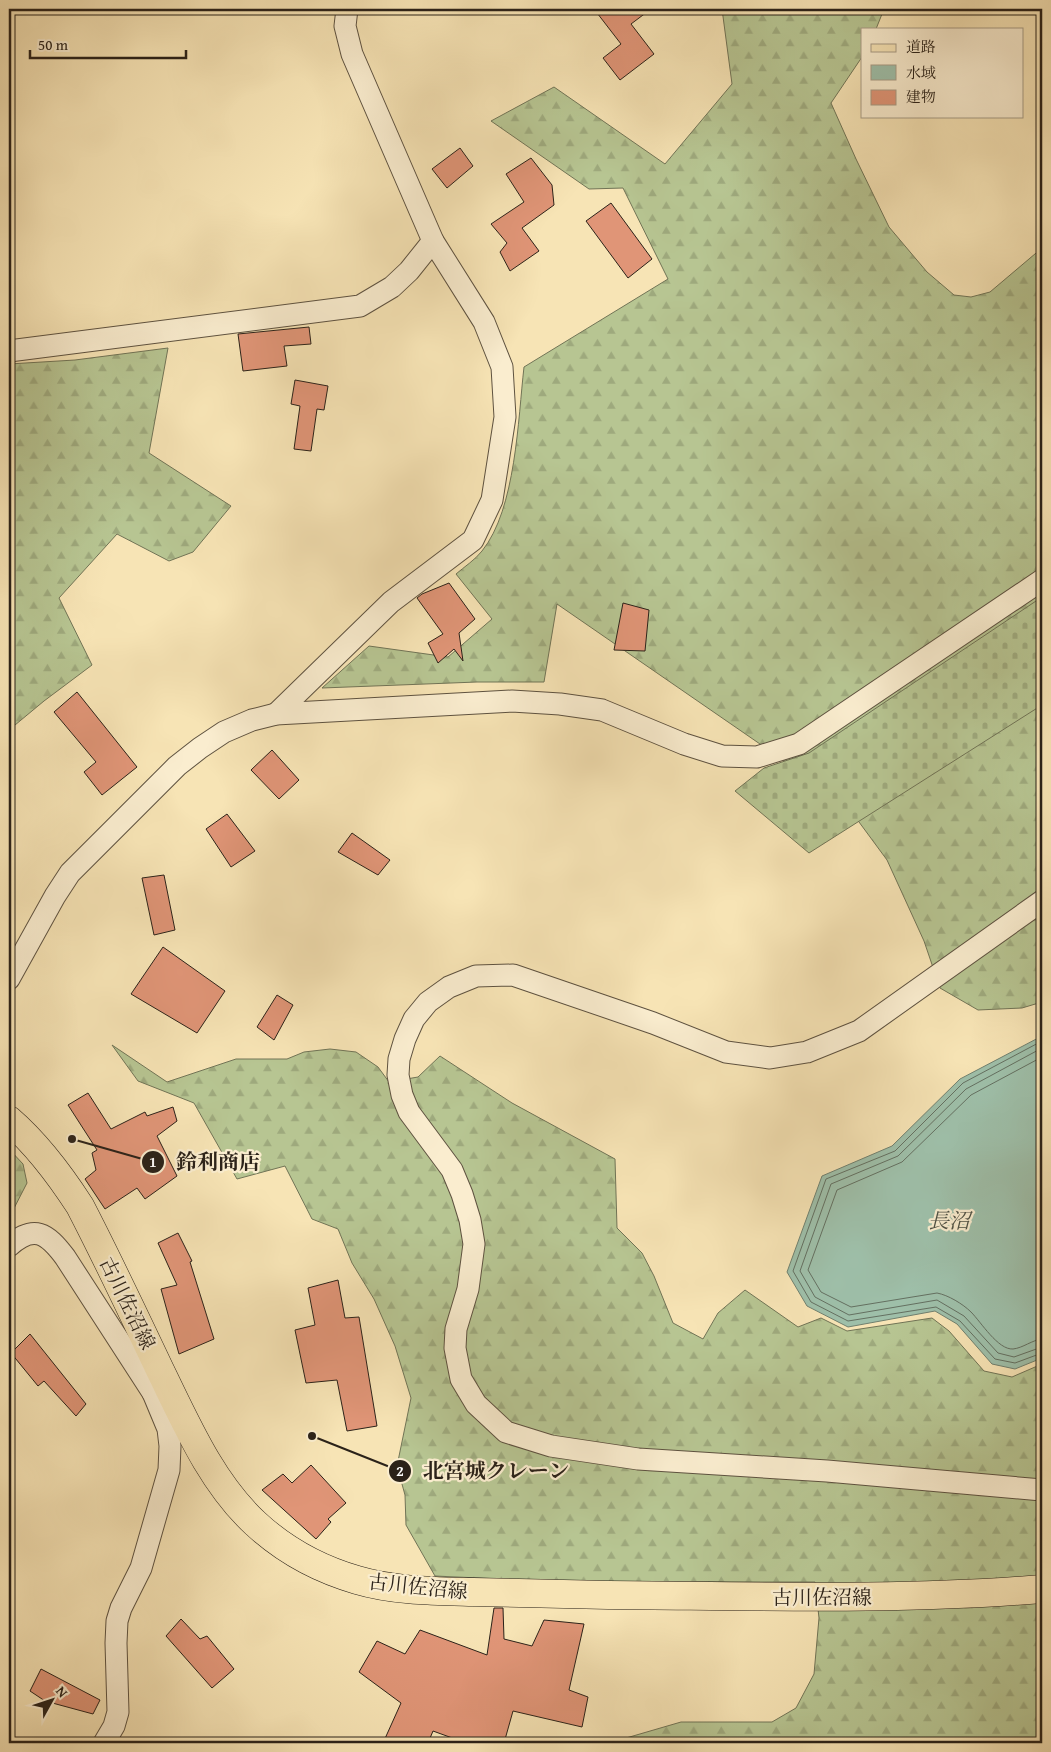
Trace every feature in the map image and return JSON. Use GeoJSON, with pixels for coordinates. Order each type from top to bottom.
{"type":"FeatureCollection","features":[{"type":"Feature","properties":{"kind":"main road","name":"古川佐沼線"},"geometry":{"type":"LineString","coordinates":[[9,1120],[60,1175],[80,1206],[161,1390],[188,1426],[213,1472],[234,1501],[254,1523],[300,1557],[327,1570],[358,1581],[427,1591],[846,1597],[970,1595],[1042,1589]]}},
{"type":"Feature","properties":{"kind":"street"},"geometry":{"type":"LineString","coordinates":[[276,714],[390,602],[473,540],[492,500],[504,417],[502,367],[484,322],[432,241],[352,54],[345,26],[347,9]]}},
{"type":"Feature","properties":{"kind":"street"},"geometry":{"type":"LineString","coordinates":[[9,351],[360,306],[392,287],[409,271],[432,241]]}},
{"type":"Feature","properties":{"kind":"street"},"geometry":{"type":"LineString","coordinates":[[9,979],[55,896],[70,874],[177,766],[224,732],[252,720],[276,714],[512,701],[560,704],[602,710],[684,744],[722,756],[757,757],[799,744],[1042,580]]}},
{"type":"Feature","properties":{"kind":"street"},"geometry":{"type":"LineString","coordinates":[[1042,901],[859,1031],[807,1052],[770,1058],[726,1052],[653,1024],[513,975],[476,976],[450,987],[428,1002],[414,1019],[399,1059],[398,1075],[402,1095],[409,1112],[452,1170],[470,1220],[474,1244],[468,1290],[455,1338],[460,1379],[476,1404],[506,1432],[551,1446],[638,1459],[827,1471],[1042,1490]]}},
{"type":"Feature","properties":{"kind":"street"},"geometry":{"type":"LineString","coordinates":[[9,1246],[20,1236],[32,1233],[44,1235],[54,1243],[161,1390],[170,1446],[169,1470],[141,1568],[120,1608],[116,1643],[118,1712],[114,1726],[104,1743]]}},
{"type":"Feature","properties":{"kind":"green space"},"geometry":{"type":"Polygon","coordinates":[[[722,9],[884,9],[876,28],[861,28],[861,58],[831,103],[889,227],[927,272],[954,295],[971,297],[990,292],[1042,248],[1042,1002],[1022,1008],[978,1010],[940,988],[924,941],[887,860],[859,822],[831,793],[557,604],[544,682],[477,682],[322,688],[369,646],[448,657],[492,619],[456,574],[482,551],[493,533],[502,512],[514,463],[524,367],[668,279],[623,188],[589,189],[491,121],[554,87],[665,164],[732,84],[722,9]]]}},
{"type":"Feature","properties":{"kind":"green space"},"geometry":{"type":"Polygon","coordinates":[[[168,348],[149,453],[231,506],[193,552],[169,561],[117,534],[59,598],[92,665],[9,730],[9,364],[75,360],[168,348]]]}},
{"type":"Feature","properties":{"kind":"green space"},"geometry":{"type":"Polygon","coordinates":[[[1042,597],[1042,705],[809,853],[735,791],[764,768],[809,753],[1042,597]]]}},
{"type":"Feature","properties":{"kind":"green space"},"geometry":{"type":"Polygon","coordinates":[[[112,1045],[167,1082],[236,1059],[287,1059],[304,1052],[330,1049],[356,1052],[378,1067],[389,1082],[418,1077],[440,1056],[512,1103],[615,1159],[617,1228],[642,1253],[654,1276],[673,1323],[703,1339],[718,1313],[745,1290],[798,1327],[821,1318],[847,1331],[932,1318],[949,1331],[984,1371],[1012,1377],[1042,1364],[1042,1743],[609,1743],[681,1722],[772,1722],[796,1708],[814,1674],[819,1618],[815,1582],[567,1582],[435,1576],[406,1525],[405,1495],[397,1466],[411,1398],[395,1346],[374,1299],[352,1263],[338,1229],[312,1219],[285,1166],[237,1179],[194,1103],[138,1081],[112,1045]]]}},
{"type":"Feature","properties":{"kind":"green space"},"geometry":{"type":"Polygon","coordinates":[[[9,1149],[23,1164],[27,1183],[9,1218],[9,1199],[14,1188],[9,1179],[9,1149]]]}},
{"type":"Feature","properties":{"kind":"green space"},"geometry":{"type":"Polygon","coordinates":[[[530,1738],[561,1743],[515,1743],[530,1738]]]}},
{"type":"Feature","properties":{"kind":"water","name":"長沼"},"geometry":{"type":"Polygon","coordinates":[[[1042,1036],[1042,1358],[1015,1369],[992,1364],[957,1324],[935,1311],[848,1327],[807,1306],[787,1272],[822,1176],[892,1146],[960,1079],[1042,1036]]]}},
{"type":"Feature","properties":{"kind":"building"},"geometry":{"type":"Polygon","coordinates":[[[594,9],[651,9],[631,24],[654,54],[620,80],[603,58],[621,44],[594,9]]]}},
{"type":"Feature","properties":{"kind":"building"},"geometry":{"type":"Polygon","coordinates":[[[460,148],[473,166],[447,188],[432,169],[460,148]]]}},
{"type":"Feature","properties":{"kind":"building"},"geometry":{"type":"Polygon","coordinates":[[[531,158],[552,185],[554,205],[522,228],[539,251],[510,271],[500,252],[507,243],[491,224],[524,202],[506,174],[531,158]]]}},
{"type":"Feature","properties":{"kind":"building"},"geometry":{"type":"Polygon","coordinates":[[[611,203],[652,259],[628,278],[586,221],[611,203]]]}},
{"type":"Feature","properties":{"kind":"building"},"geometry":{"type":"Polygon","coordinates":[[[309,327],[311,344],[284,346],[287,366],[243,371],[238,334],[309,327]]]}},
{"type":"Feature","properties":{"kind":"building"},"geometry":{"type":"Polygon","coordinates":[[[295,380],[328,386],[324,410],[317,409],[311,451],[294,449],[300,406],[291,404],[295,380]]]}},
{"type":"Feature","properties":{"kind":"building"},"geometry":{"type":"Polygon","coordinates":[[[449,583],[475,619],[459,633],[463,661],[454,649],[438,663],[428,643],[443,634],[417,598],[449,583]]]}},
{"type":"Feature","properties":{"kind":"building"},"geometry":{"type":"Polygon","coordinates":[[[623,603],[649,610],[645,651],[614,650],[623,603]]]}},
{"type":"Feature","properties":{"kind":"building"},"geometry":{"type":"Polygon","coordinates":[[[77,692],[137,767],[102,795],[84,772],[96,762],[54,712],[77,692]]]}},
{"type":"Feature","properties":{"kind":"building"},"geometry":{"type":"Polygon","coordinates":[[[272,750],[299,780],[279,799],[251,770],[272,750]]]}},
{"type":"Feature","properties":{"kind":"building"},"geometry":{"type":"Polygon","coordinates":[[[227,814],[255,851],[231,867],[206,829],[227,814]]]}},
{"type":"Feature","properties":{"kind":"building"},"geometry":{"type":"Polygon","coordinates":[[[352,833],[390,860],[378,875],[338,852],[352,833]]]}},
{"type":"Feature","properties":{"kind":"building"},"geometry":{"type":"Polygon","coordinates":[[[164,875],[175,930],[154,935],[142,878],[164,875]]]}},
{"type":"Feature","properties":{"kind":"building"},"geometry":{"type":"Polygon","coordinates":[[[163,947],[225,991],[197,1033],[131,994],[163,947]]]}},
{"type":"Feature","properties":{"kind":"building"},"geometry":{"type":"Polygon","coordinates":[[[277,995],[293,1005],[274,1040],[257,1027],[277,995]]]}},
{"type":"Feature","properties":{"kind":"building"},"geometry":{"type":"Polygon","coordinates":[[[88,1093],[111,1129],[145,1112],[147,1116],[173,1107],[177,1121],[157,1136],[177,1176],[145,1199],[137,1188],[105,1209],[85,1179],[96,1170],[92,1153],[97,1150],[68,1105],[88,1093]]]}},
{"type":"Feature","properties":{"kind":"building"},"geometry":{"type":"Polygon","coordinates":[[[178,1233],[192,1261],[190,1262],[214,1339],[179,1354],[161,1289],[177,1285],[158,1243],[178,1233]]]}},
{"type":"Feature","properties":{"kind":"building"},"geometry":{"type":"Polygon","coordinates":[[[338,1280],[345,1318],[359,1317],[377,1426],[347,1431],[337,1380],[306,1383],[295,1330],[315,1325],[308,1288],[338,1280]]]}},
{"type":"Feature","properties":{"kind":"building"},"geometry":{"type":"Polygon","coordinates":[[[30,1334],[86,1404],[76,1416],[44,1381],[38,1386],[11,1353],[30,1334]]]}},
{"type":"Feature","properties":{"kind":"building"},"geometry":{"type":"Polygon","coordinates":[[[311,1465],[346,1503],[328,1519],[331,1522],[316,1539],[262,1490],[283,1474],[292,1483],[311,1465]]]}},
{"type":"Feature","properties":{"kind":"building"},"geometry":{"type":"Polygon","coordinates":[[[494,1608],[503,1608],[504,1639],[532,1646],[544,1620],[584,1624],[569,1690],[588,1697],[582,1727],[513,1711],[504,1743],[466,1743],[433,1731],[428,1743],[383,1743],[401,1703],[359,1672],[377,1641],[405,1654],[420,1630],[487,1655],[494,1608]]]}},
{"type":"Feature","properties":{"kind":"building"},"geometry":{"type":"Polygon","coordinates":[[[181,1619],[200,1639],[207,1636],[234,1669],[212,1688],[166,1636],[181,1619]]]}},
{"type":"Feature","properties":{"kind":"building"},"geometry":{"type":"Polygon","coordinates":[[[41,1669],[100,1700],[93,1714],[45,1701],[30,1691],[41,1669]]]}},
{"type":"Feature","properties":{"kind":"place","name":"鈴利商店"},"geometry":{"type":"Point","coordinates":[72,1139]}},
{"type":"Feature","properties":{"kind":"place","name":"北宮城クレーン"},"geometry":{"type":"Point","coordinates":[312,1436]}}]}
